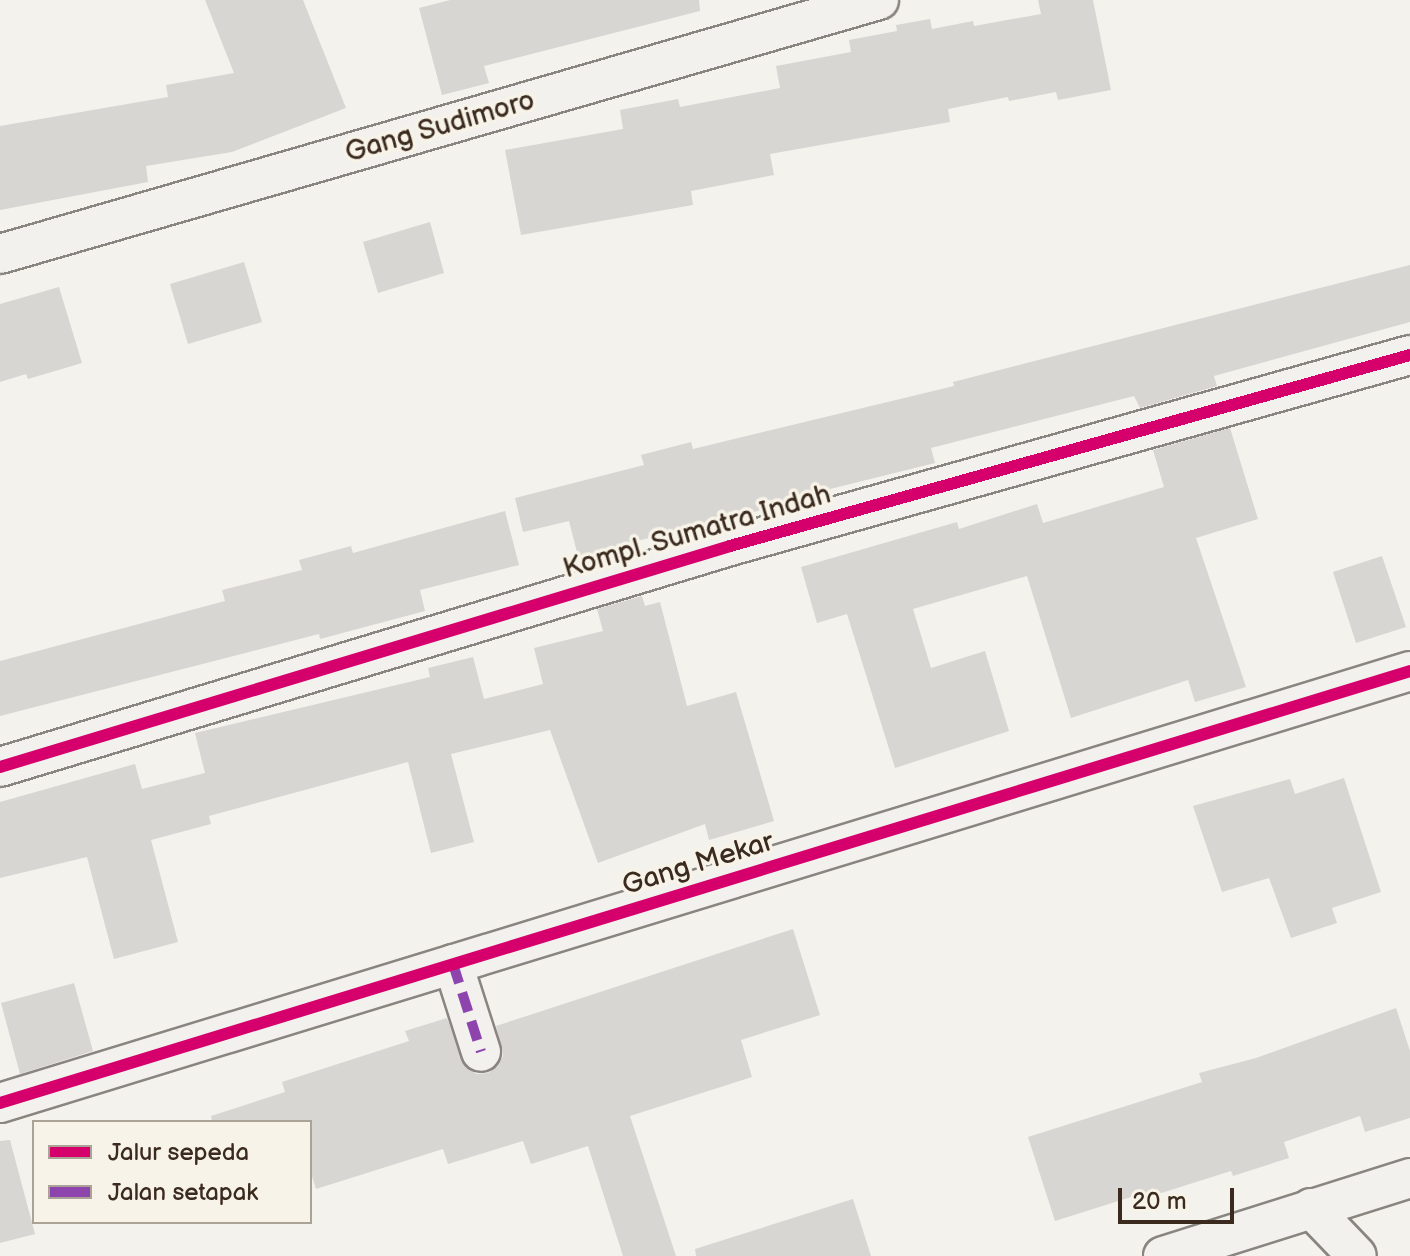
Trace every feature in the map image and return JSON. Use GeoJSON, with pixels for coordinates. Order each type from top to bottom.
{"type":"FeatureCollection","features":[{"type":"Feature","properties":{"kind":"street","name":"Gang Sudimoro"},"geometry":{"type":"LineString","coordinates":[[0,254],[879,0]]}},
{"type":"Feature","properties":{"kind":"street","name":"Kompl. Sumatra Indah"},"geometry":{"type":"LineString","coordinates":[[0,767],[730,546],[1410,355]]}},
{"type":"Feature","properties":{"kind":"street","name":"Gang Mekar"},"geometry":{"type":"LineString","coordinates":[[0,1103],[1410,671]]}},
{"type":"Feature","properties":{"kind":"street"},"geometry":{"type":"LineString","coordinates":[[453,964],[481,1052]]}},
{"type":"Feature","properties":{"kind":"street"},"geometry":{"type":"LineString","coordinates":[[1163,1256],[1410,1178]]}},
{"type":"Feature","properties":{"kind":"street"},"geometry":{"type":"LineString","coordinates":[[1311,1208],[1357,1256]]}},
{"type":"Feature","properties":{"kind":"building"},"geometry":{"type":"Polygon","coordinates":[[[205,0],[303,0],[346,108],[232,152],[146,166],[148,182],[0,210],[0,126],[168,97],[166,85],[234,73],[205,0]]]}},
{"type":"Feature","properties":{"kind":"building"},"geometry":{"type":"Polygon","coordinates":[[[450,0],[699,0],[700,11],[484,66],[489,83],[442,95],[419,8],[450,0]]]}},
{"type":"Feature","properties":{"kind":"building"},"geometry":{"type":"Polygon","coordinates":[[[1038,0],[1093,0],[1111,90],[1058,100],[1056,92],[1009,101],[1008,97],[948,109],[950,122],[770,154],[774,175],[691,191],[693,205],[521,235],[505,150],[623,129],[620,110],[678,99],[680,107],[780,88],[776,66],[851,52],[849,40],[897,31],[896,25],[930,19],[932,29],[973,21],[974,26],[1041,14],[1038,0]]]}},
{"type":"Feature","properties":{"kind":"building"},"geometry":{"type":"Polygon","coordinates":[[[430,222],[444,273],[378,293],[363,242],[430,222]]]}},
{"type":"Feature","properties":{"kind":"building"},"geometry":{"type":"Polygon","coordinates":[[[244,262],[262,322],[188,344],[170,284],[244,262]]]}},
{"type":"Feature","properties":{"kind":"building"},"geometry":{"type":"Polygon","coordinates":[[[1410,265],[1410,322],[1214,376],[1217,386],[1140,408],[1134,396],[931,448],[935,463],[830,489],[831,493],[629,543],[632,553],[586,567],[585,562],[580,564],[569,521],[523,532],[515,498],[644,465],[641,455],[691,442],[693,449],[954,386],[953,382],[1410,265]]]}},
{"type":"Feature","properties":{"kind":"building"},"geometry":{"type":"Polygon","coordinates":[[[59,287],[82,363],[28,379],[26,374],[0,382],[0,304],[59,287]]]}},
{"type":"Feature","properties":{"kind":"building"},"geometry":{"type":"Polygon","coordinates":[[[1230,428],[1258,519],[1196,538],[1246,687],[1195,702],[1188,680],[1071,718],[1027,576],[913,609],[931,668],[985,651],[1009,731],[895,768],[847,614],[817,623],[801,567],[957,522],[959,529],[1037,504],[1043,523],[1164,487],[1153,450],[1230,428]]]}},
{"type":"Feature","properties":{"kind":"building"},"geometry":{"type":"Polygon","coordinates":[[[505,511],[519,565],[420,590],[425,611],[320,639],[319,634],[0,716],[0,661],[225,601],[222,590],[302,570],[299,560],[351,546],[353,553],[505,511]]]}},
{"type":"Feature","properties":{"kind":"building"},"geometry":{"type":"Polygon","coordinates":[[[1382,556],[1406,627],[1356,643],[1333,572],[1382,556]]]}},
{"type":"Feature","properties":{"kind":"building"},"geometry":{"type":"Polygon","coordinates":[[[642,596],[645,606],[660,602],[687,706],[736,692],[774,821],[709,840],[705,824],[598,863],[550,730],[451,754],[474,842],[431,853],[408,762],[209,816],[211,824],[151,840],[178,942],[114,959],[87,857],[0,878],[0,802],[135,764],[142,789],[205,773],[195,733],[430,677],[428,668],[473,657],[484,699],[543,684],[534,648],[603,631],[597,609],[642,596]]]}},
{"type":"Feature","properties":{"kind":"building"},"geometry":{"type":"Polygon","coordinates":[[[1344,778],[1381,892],[1332,908],[1337,923],[1291,938],[1269,878],[1222,892],[1193,806],[1290,779],[1295,794],[1344,778]]]}},
{"type":"Feature","properties":{"kind":"building"},"geometry":{"type":"Polygon","coordinates":[[[793,929],[820,1015],[741,1040],[752,1077],[630,1116],[676,1256],[623,1256],[588,1146],[531,1164],[523,1141],[448,1164],[443,1149],[316,1189],[312,1176],[312,1120],[212,1120],[211,1116],[285,1092],[282,1082],[409,1041],[405,1031],[447,1018],[466,1068],[477,1074],[488,1073],[498,1066],[503,1056],[496,1026],[793,929]]]}},
{"type":"Feature","properties":{"kind":"building"},"geometry":{"type":"Polygon","coordinates":[[[74,983],[93,1051],[20,1074],[1,1003],[74,983]]]}},
{"type":"Feature","properties":{"kind":"building"},"geometry":{"type":"Polygon","coordinates":[[[1396,1008],[1410,1051],[1410,1118],[1365,1132],[1360,1116],[1284,1142],[1289,1158],[1233,1176],[1231,1171],[1133,1202],[1131,1197],[1055,1221],[1028,1137],[1202,1082],[1199,1073],[1256,1058],[1396,1008]]]}},
{"type":"Feature","properties":{"kind":"building"},"geometry":{"type":"Polygon","coordinates":[[[10,1140],[35,1234],[0,1243],[0,1141],[10,1140]]]}},
{"type":"Feature","properties":{"kind":"building"},"geometry":{"type":"Polygon","coordinates":[[[853,1199],[871,1256],[696,1256],[695,1249],[853,1199]]]}},
{"type":"Feature","properties":{"kind":"marked path"},"geometry":{"type":"LineString","coordinates":[[453,964],[481,1052]]}},
{"type":"Feature","properties":{"kind":"cycle path"},"geometry":{"type":"LineString","coordinates":[[0,767],[730,546],[1410,355]]}},
{"type":"Feature","properties":{"kind":"cycle path"},"geometry":{"type":"LineString","coordinates":[[0,1103],[1410,671]]}}]}
